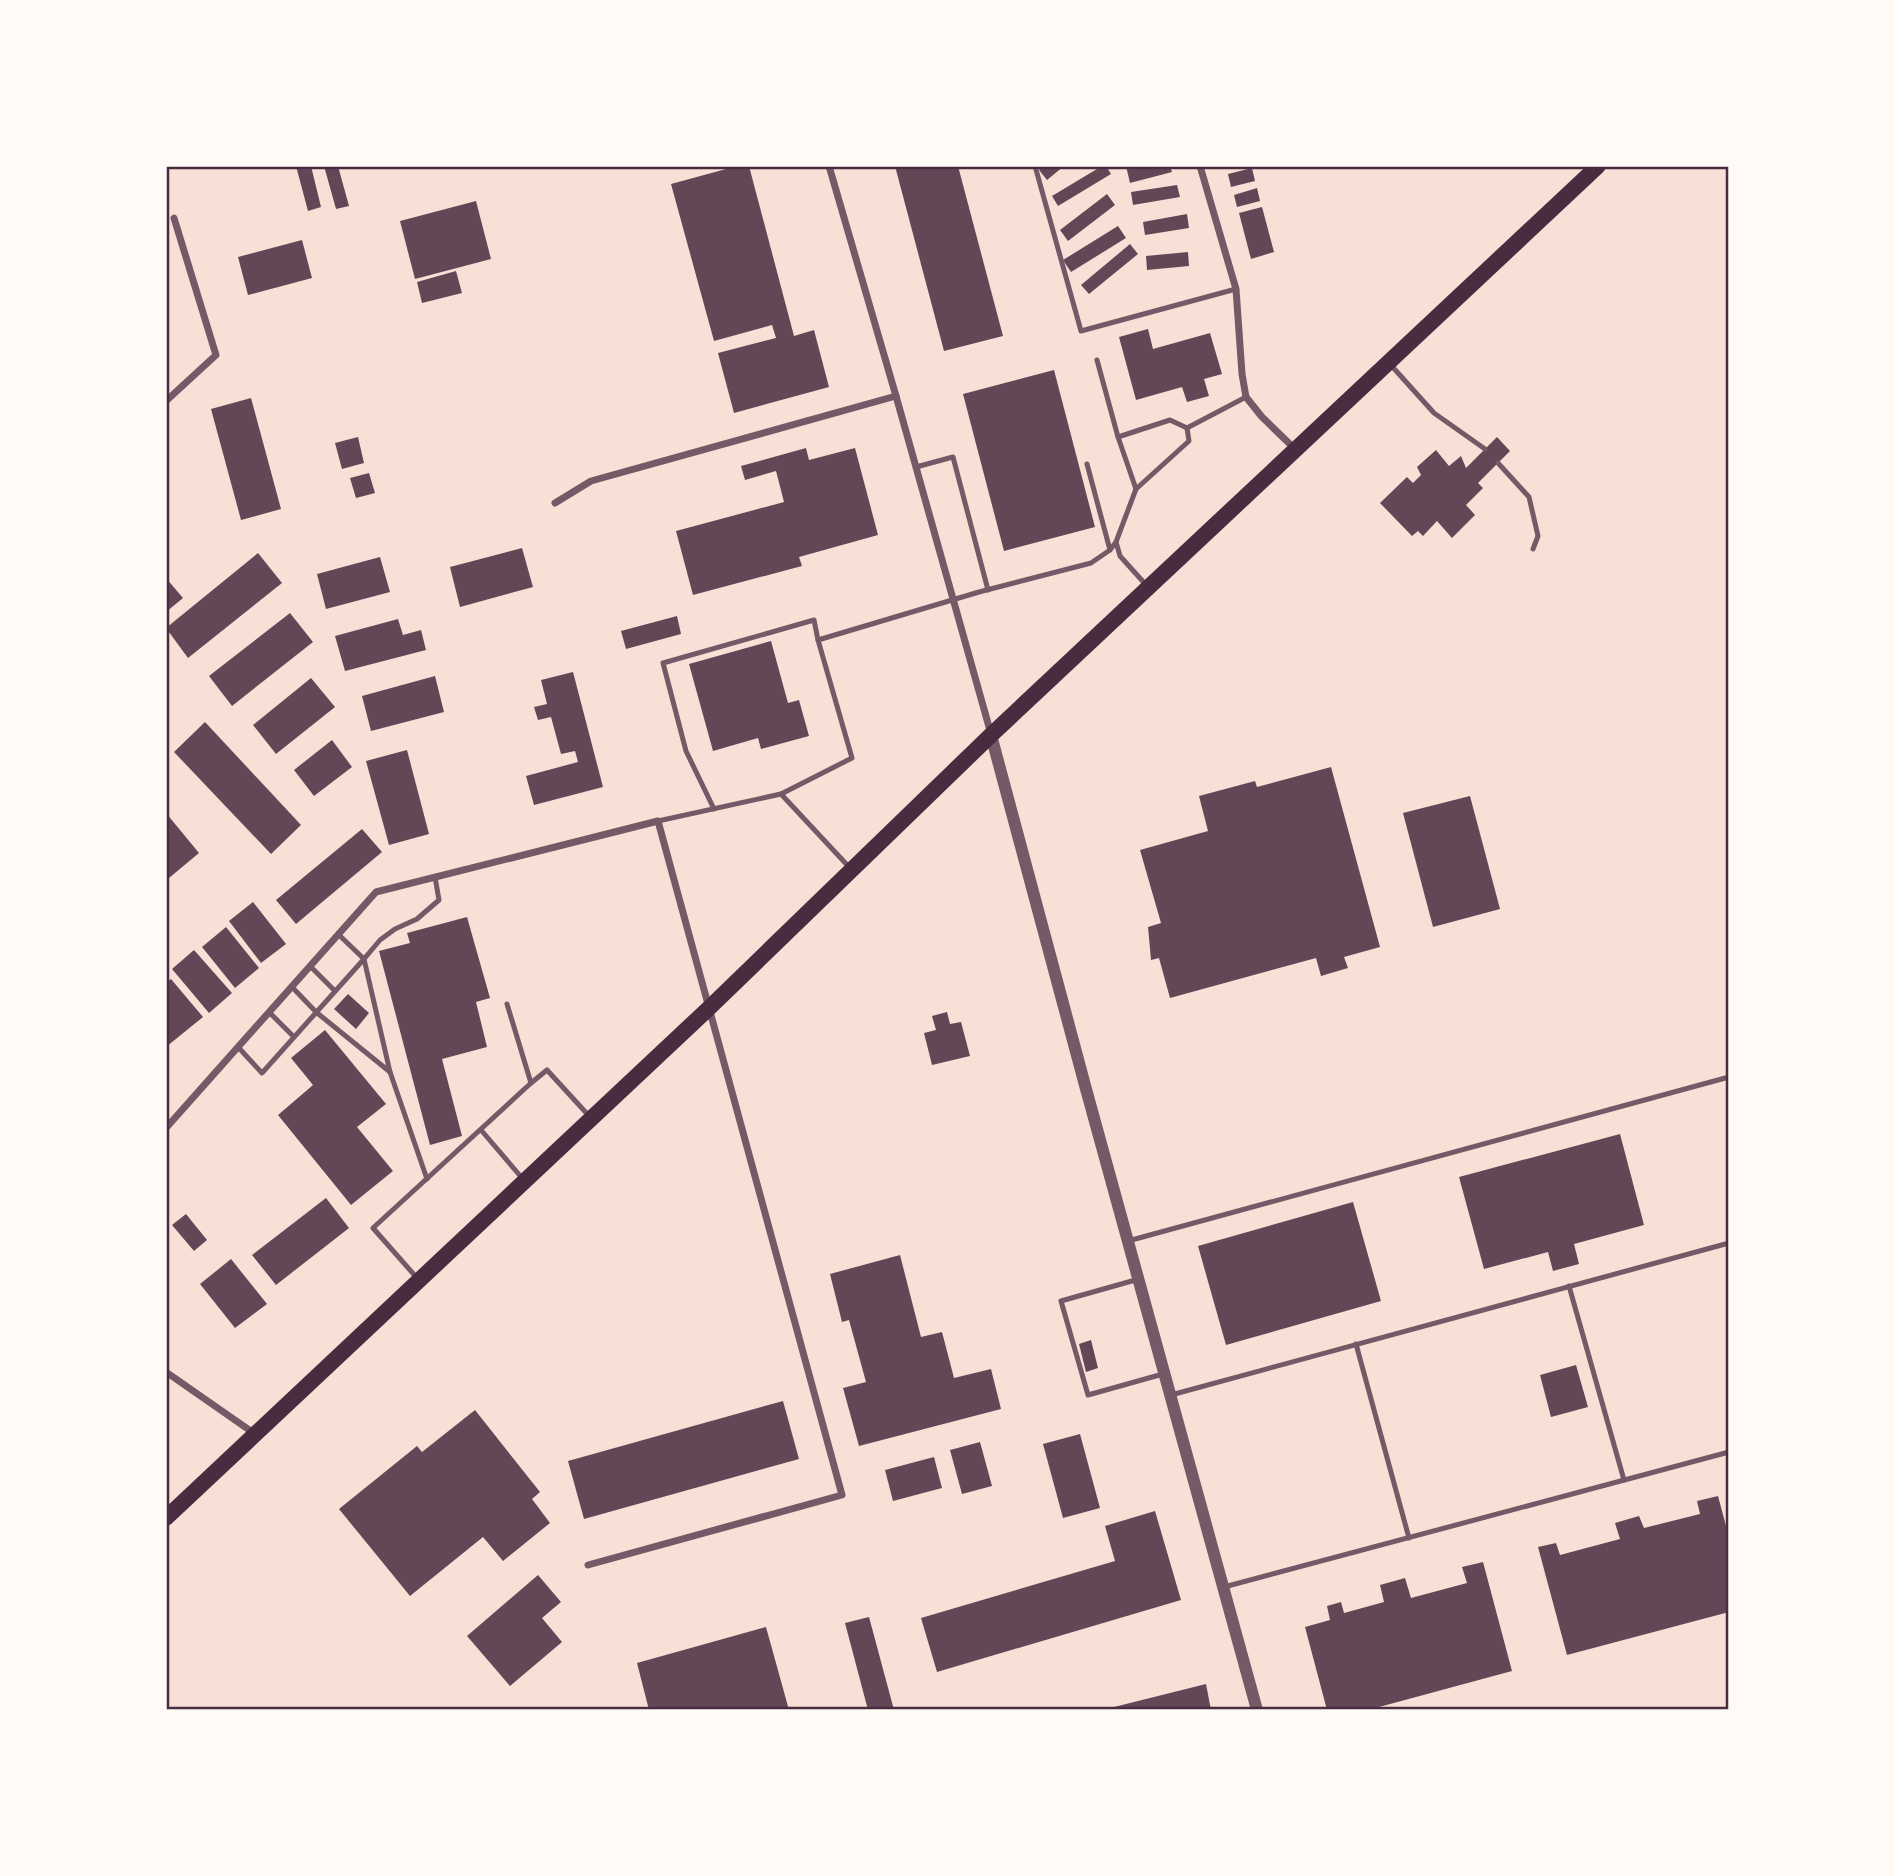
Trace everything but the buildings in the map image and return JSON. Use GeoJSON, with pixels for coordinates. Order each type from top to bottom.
{"type":"FeatureCollection","features":[{"type":"Feature","properties":{"kind":"main road"},"geometry":{"type":"LineString","coordinates":[[166,1518],[708,1009],[992,735],[1598,166]]}},
{"type":"Feature","properties":{"kind":"street"},"geometry":{"type":"LineString","coordinates":[[829,166],[992,735],[1257,1710]]}},
{"type":"Feature","properties":{"kind":"street"},"geometry":{"type":"LineString","coordinates":[[1200,166],[1236,289],[1246,397],[1295,450]]}},
{"type":"Feature","properties":{"kind":"street"},"geometry":{"type":"LineString","coordinates":[[166,401],[216,355],[174,218]]}},
{"type":"Feature","properties":{"kind":"street"},"geometry":{"type":"LineString","coordinates":[[555,503],[591,481],[896,396]]}},
{"type":"Feature","properties":{"kind":"street"},"geometry":{"type":"LineString","coordinates":[[166,1128],[376,892],[659,821],[842,1495],[588,1564]]}},
{"type":"Feature","properties":{"kind":"street"},"geometry":{"type":"LineString","coordinates":[[166,1372],[255,1434]]}},
{"type":"Feature","properties":{"kind":"lane"},"geometry":{"type":"LineString","coordinates":[[1035,166],[1081,331],[1236,289]]}},
{"type":"Feature","properties":{"kind":"lane"},"geometry":{"type":"LineString","coordinates":[[1097,360],[1118,437],[1136,489]]}},
{"type":"Feature","properties":{"kind":"lane"},"geometry":{"type":"LineString","coordinates":[[1388,363],[1434,413],[1485,449]]}},
{"type":"Feature","properties":{"kind":"lane"},"geometry":{"type":"LineString","coordinates":[[1187,428],[1246,397]]}},
{"type":"Feature","properties":{"kind":"lane"},"geometry":{"type":"LineString","coordinates":[[1118,437],[1170,420],[1187,428]]}},
{"type":"Feature","properties":{"kind":"lane"},"geometry":{"type":"LineString","coordinates":[[818,640],[1091,563],[1110,550],[1115,542],[1136,489],[1189,441],[1187,428]]}},
{"type":"Feature","properties":{"kind":"lane"},"geometry":{"type":"LineString","coordinates":[[916,467],[953,457],[988,590]]}},
{"type":"Feature","properties":{"kind":"lane"},"geometry":{"type":"LineString","coordinates":[[1499,463],[1529,497],[1538,536],[1533,549]]}},
{"type":"Feature","properties":{"kind":"lane"},"geometry":{"type":"LineString","coordinates":[[1087,464],[1110,550]]}},
{"type":"Feature","properties":{"kind":"lane"},"geometry":{"type":"LineString","coordinates":[[1115,542],[1120,556],[1149,587]]}},
{"type":"Feature","properties":{"kind":"lane"},"geometry":{"type":"LineString","coordinates":[[659,821],[781,794],[852,758],[814,621],[663,663],[686,751],[713,809]]}},
{"type":"Feature","properties":{"kind":"lane"},"geometry":{"type":"LineString","coordinates":[[781,794],[852,870]]}},
{"type":"Feature","properties":{"kind":"lane"},"geometry":{"type":"LineString","coordinates":[[238,1048],[262,1073],[380,940],[395,929],[417,919],[439,900],[435,877]]}},
{"type":"Feature","properties":{"kind":"lane"},"geometry":{"type":"LineString","coordinates":[[338,934],[364,959],[390,1072],[427,1179]]}},
{"type":"Feature","properties":{"kind":"lane"},"geometry":{"type":"LineString","coordinates":[[310,966],[335,991]]}},
{"type":"Feature","properties":{"kind":"lane"},"geometry":{"type":"LineString","coordinates":[[292,987],[316,1013],[390,1072]]}},
{"type":"Feature","properties":{"kind":"lane"},"geometry":{"type":"LineString","coordinates":[[507,1004],[531,1083]]}},
{"type":"Feature","properties":{"kind":"lane"},"geometry":{"type":"LineString","coordinates":[[269,1012],[294,1037]]}},
{"type":"Feature","properties":{"kind":"lane"},"geometry":{"type":"LineString","coordinates":[[419,1280],[373,1228],[547,1070],[592,1118]]}},
{"type":"Feature","properties":{"kind":"lane"},"geometry":{"type":"LineString","coordinates":[[1128,1241],[1729,1077]]}},
{"type":"Feature","properties":{"kind":"lane"},"geometry":{"type":"LineString","coordinates":[[481,1130],[525,1181]]}},
{"type":"Feature","properties":{"kind":"lane"},"geometry":{"type":"LineString","coordinates":[[1171,1395],[1729,1243]]}},
{"type":"Feature","properties":{"kind":"lane"},"geometry":{"type":"LineString","coordinates":[[1139,1279],[1061,1301],[1088,1395],[1165,1373]]}},
{"type":"Feature","properties":{"kind":"lane"},"geometry":{"type":"LineString","coordinates":[[1569,1286],[1624,1480]]}},
{"type":"Feature","properties":{"kind":"lane"},"geometry":{"type":"LineString","coordinates":[[1356,1344],[1409,1538]]}},
{"type":"Feature","properties":{"kind":"lane"},"geometry":{"type":"LineString","coordinates":[[1224,1587],[1729,1452]]}}]}
